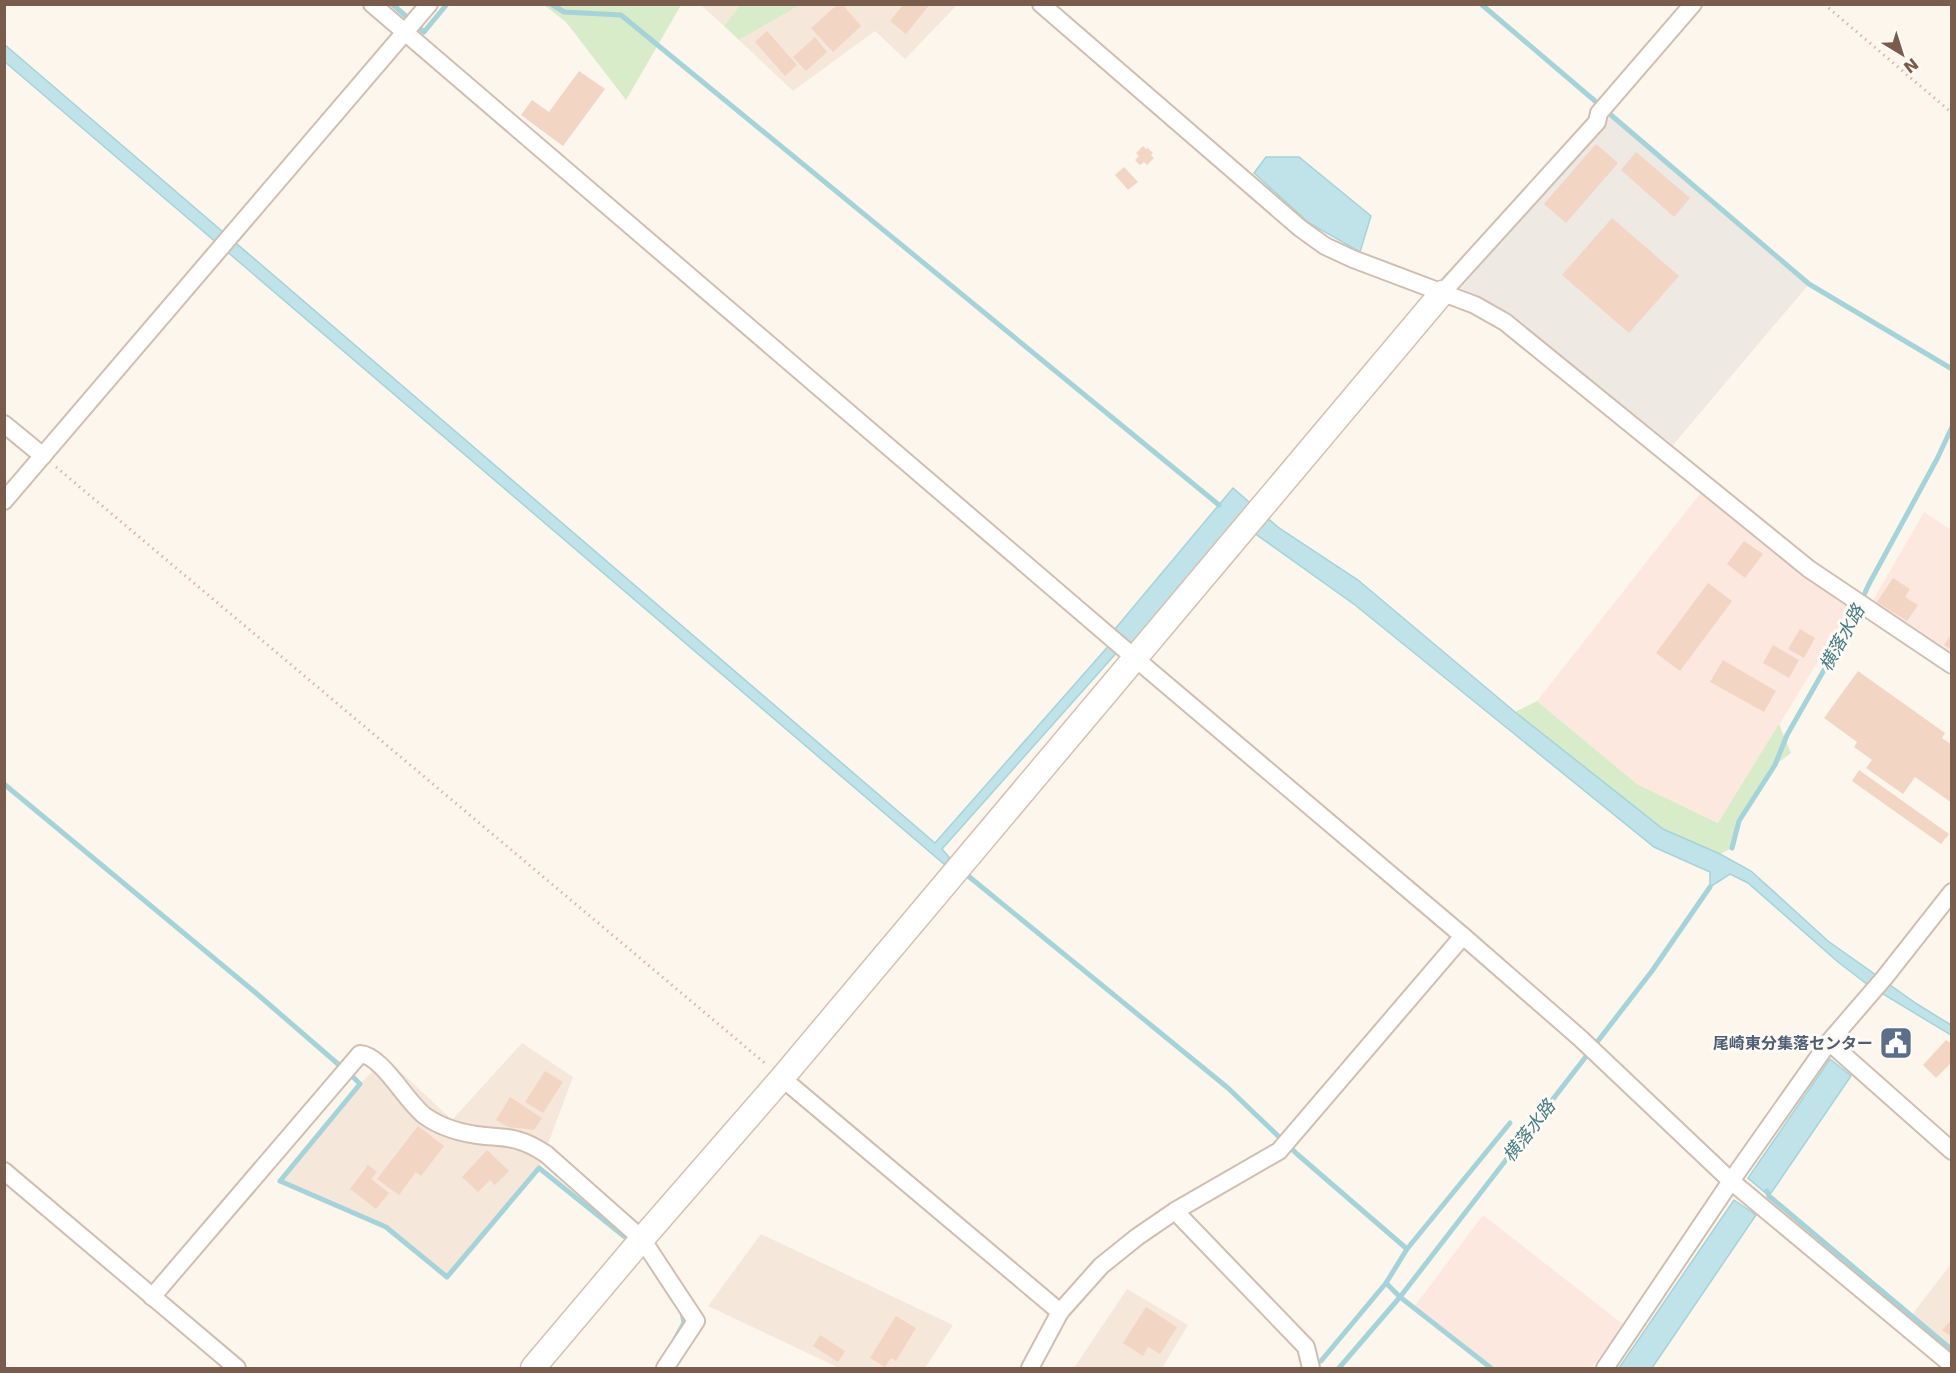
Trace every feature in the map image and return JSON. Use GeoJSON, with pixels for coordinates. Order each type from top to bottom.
{"type":"FeatureCollection","features":[{"type":"Feature","properties":{"kind":"street"},"geometry":{"type":"LineString","coordinates":[[372,4],[1105,633],[1464,936],[1580,1038],[1731,1181],[1952,1365]]}},
{"type":"Feature","properties":{"kind":"street"},"geometry":{"type":"LineString","coordinates":[[1041,4],[1300,228],[1325,246],[1344,255],[1475,305],[1505,322],[1809,569],[1952,665]]}},
{"type":"Feature","properties":{"kind":"street"},"geometry":{"type":"LineString","coordinates":[[533,1368],[782,1078],[1442,293],[1597,122],[1599,113],[1693,4]]}},
{"type":"Feature","properties":{"kind":"street"},"geometry":{"type":"LineString","coordinates":[[4,501],[423,11]]}},
{"type":"Feature","properties":{"kind":"street"},"geometry":{"type":"LineString","coordinates":[[4,424],[43,456]]}},
{"type":"Feature","properties":{"kind":"street"},"geometry":{"type":"LineString","coordinates":[[1605,1368],[1731,1181],[1829,1042],[1885,977],[1952,892]]}},
{"type":"Feature","properties":{"kind":"street"},"geometry":{"type":"LineString","coordinates":[[1030,1368],[1060,1312],[1101,1266],[1137,1237],[1175,1211],[1279,1151],[1464,936]]}},
{"type":"Feature","properties":{"kind":"street"},"geometry":{"type":"LineString","coordinates":[[1829,1042],[1952,1151]]}},
{"type":"Feature","properties":{"kind":"street"},"geometry":{"type":"LineString","coordinates":[[152,1297],[360,1054],[366,1054],[390,1075],[423,1115],[442,1126],[476,1135],[516,1139],[532,1146],[546,1154],[642,1239],[696,1321],[665,1368]]}},
{"type":"Feature","properties":{"kind":"street"},"geometry":{"type":"LineString","coordinates":[[782,1078],[1060,1312]]}},
{"type":"Feature","properties":{"kind":"street"},"geometry":{"type":"LineString","coordinates":[[4,1171],[237,1368]]}},
{"type":"Feature","properties":{"kind":"street"},"geometry":{"type":"LineString","coordinates":[[1175,1211],[1306,1347],[1311,1368]]}},
{"type":"Feature","properties":{"kind":"path"},"geometry":{"type":"LineString","coordinates":[[1824,4],[1952,113]]}},
{"type":"Feature","properties":{"kind":"path"},"geometry":{"type":"LineString","coordinates":[[43,456],[782,1078]]}},
{"type":"Feature","properties":{"kind":"shaded area"},"geometry":{"type":"Polygon","coordinates":[[[701,5],[740,5],[724,26],[701,5]]]}},
{"type":"Feature","properties":{"kind":"shaded area"},"geometry":{"type":"Polygon","coordinates":[[[800,5],[957,5],[905,59],[875,31],[793,91],[739,40],[800,5]]]}},
{"type":"Feature","properties":{"kind":"shaded area"},"geometry":{"type":"Polygon","coordinates":[[[1611,115],[1809,284],[1673,445],[1504,310],[1461,288],[1611,115]]]}},
{"type":"Feature","properties":{"kind":"shaded area"},"geometry":{"type":"Polygon","coordinates":[[[1703,490],[1850,609],[1719,823],[1637,784],[1537,701],[1703,490]]]}},
{"type":"Feature","properties":{"kind":"shaded area"},"geometry":{"type":"Polygon","coordinates":[[[1924,512],[1951,530],[1951,657],[1871,604],[1924,512]]]}},
{"type":"Feature","properties":{"kind":"shaded area"},"geometry":{"type":"Polygon","coordinates":[[[522,1043],[573,1077],[539,1168],[447,1277],[386,1227],[280,1181],[360,1084],[386,1058],[452,1120],[522,1043]]]}},
{"type":"Feature","properties":{"kind":"shaded area"},"geometry":{"type":"Polygon","coordinates":[[[1483,1215],[1624,1325],[1591,1368],[1491,1368],[1414,1307],[1483,1215]]]}},
{"type":"Feature","properties":{"kind":"shaded area"},"geometry":{"type":"Polygon","coordinates":[[[761,1234],[953,1325],[925,1368],[839,1368],[708,1306],[761,1234]]]}},
{"type":"Feature","properties":{"kind":"shaded area"},"geometry":{"type":"Polygon","coordinates":[[[1951,1264],[1951,1350],[1911,1316],[1951,1264]]]}},
{"type":"Feature","properties":{"kind":"shaded area"},"geometry":{"type":"Polygon","coordinates":[[[1127,1289],[1188,1325],[1162,1368],[1074,1368],[1127,1289]]]}},
{"type":"Feature","properties":{"kind":"green space"},"geometry":{"type":"Polygon","coordinates":[[[544,5],[681,5],[626,100],[566,22],[544,5]]]}},
{"type":"Feature","properties":{"kind":"green space"},"geometry":{"type":"Polygon","coordinates":[[[740,5],[800,5],[739,40],[724,26],[740,5]]]}},
{"type":"Feature","properties":{"kind":"green space"},"geometry":{"type":"Polygon","coordinates":[[[1537,701],[1637,784],[1718,823],[1779,724],[1791,753],[1775,765],[1739,821],[1732,848],[1720,854],[1663,829],[1515,712],[1537,701]]]}},
{"type":"Feature","properties":{"kind":"water"},"geometry":{"type":"Polygon","coordinates":[[[4,44],[935,843],[1119,634],[1115,629],[1233,488],[1279,528],[1358,580],[1515,712],[1663,829],[1720,854],[1751,871],[1828,941],[1917,1004],[1951,1025],[1951,1035],[1868,985],[1838,962],[1748,883],[1730,874],[1710,887],[1710,872],[1654,847],[1355,605],[1236,520],[1132,644],[1127,641],[942,849],[949,857],[944,864],[5,62],[4,44]]]}},
{"type":"Feature","properties":{"kind":"water"},"geometry":{"type":"Polygon","coordinates":[[[1266,157],[1299,157],[1371,216],[1360,252],[1309,223],[1254,173],[1266,157]]]}},
{"type":"Feature","properties":{"kind":"water"},"geometry":{"type":"Polygon","coordinates":[[[1830,1059],[1851,1076],[1769,1196],[1748,1178],[1830,1059]]]}},
{"type":"Feature","properties":{"kind":"water"},"geometry":{"type":"Polygon","coordinates":[[[1734,1200],[1756,1215],[1652,1368],[1619,1368],[1734,1200]]]}},
{"type":"Feature","properties":{"kind":"building"},"geometry":{"type":"Polygon","coordinates":[[[838,4],[842,4],[861,26],[833,52],[811,28],[838,4]]]}},
{"type":"Feature","properties":{"kind":"building"},"geometry":{"type":"Polygon","coordinates":[[[904,4],[930,4],[906,34],[890,21],[904,4]]]}},
{"type":"Feature","properties":{"kind":"building"},"geometry":{"type":"Polygon","coordinates":[[[767,31],[797,65],[785,76],[755,42],[767,31]]]}},
{"type":"Feature","properties":{"kind":"building"},"geometry":{"type":"Polygon","coordinates":[[[815,37],[827,52],[806,71],[793,57],[815,37]]]}},
{"type":"Feature","properties":{"kind":"building"},"geometry":{"type":"Polygon","coordinates":[[[579,71],[605,89],[563,146],[521,115],[532,100],[549,112],[579,71]]]}},
{"type":"Feature","properties":{"kind":"building"},"geometry":{"type":"Polygon","coordinates":[[[1596,144],[1618,163],[1566,223],[1544,204],[1596,144]]]}},
{"type":"Feature","properties":{"kind":"building"},"geometry":{"type":"Polygon","coordinates":[[[1143,146],[1153,153],[1151,155],[1154,158],[1147,165],[1144,162],[1140,165],[1135,160],[1139,156],[1136,153],[1143,146]]]}},
{"type":"Feature","properties":{"kind":"building"},"geometry":{"type":"Polygon","coordinates":[[[1636,152],[1690,198],[1674,217],[1621,170],[1636,152]]]}},
{"type":"Feature","properties":{"kind":"building"},"geometry":{"type":"Polygon","coordinates":[[[1124,167],[1138,182],[1128,190],[1115,175],[1124,167]]]}},
{"type":"Feature","properties":{"kind":"building"},"geometry":{"type":"Polygon","coordinates":[[[1612,218],[1679,276],[1629,333],[1562,275],[1612,218]]]}},
{"type":"Feature","properties":{"kind":"building"},"geometry":{"type":"Polygon","coordinates":[[[1744,541],[1763,554],[1745,578],[1727,564],[1744,541]]]}},
{"type":"Feature","properties":{"kind":"building"},"geometry":{"type":"Polygon","coordinates":[[[1893,578],[1910,589],[1905,597],[1918,605],[1907,621],[1877,602],[1893,578]]]}},
{"type":"Feature","properties":{"kind":"building"},"geometry":{"type":"Polygon","coordinates":[[[1708,583],[1732,601],[1680,671],[1656,653],[1708,583]]]}},
{"type":"Feature","properties":{"kind":"building"},"geometry":{"type":"Polygon","coordinates":[[[1800,629],[1815,638],[1804,658],[1788,649],[1800,629]]]}},
{"type":"Feature","properties":{"kind":"building"},"geometry":{"type":"Polygon","coordinates":[[[1952,633],[1952,650],[1944,645],[1952,633]]]}},
{"type":"Feature","properties":{"kind":"building"},"geometry":{"type":"Polygon","coordinates":[[[1773,645],[1799,660],[1789,678],[1763,663],[1773,645]]]}},
{"type":"Feature","properties":{"kind":"building"},"geometry":{"type":"Polygon","coordinates":[[[1723,660],[1776,691],[1764,712],[1710,682],[1723,660]]]}},
{"type":"Feature","properties":{"kind":"building"},"geometry":{"type":"Polygon","coordinates":[[[1858,671],[1945,733],[1942,738],[1952,745],[1950,769],[1952,803],[1915,777],[1903,794],[1866,768],[1872,760],[1854,747],[1857,742],[1824,718],[1858,671]]]}},
{"type":"Feature","properties":{"kind":"building"},"geometry":{"type":"Polygon","coordinates":[[[1859,770],[1949,834],[1941,844],[1852,781],[1859,770]]]}},
{"type":"Feature","properties":{"kind":"building"},"geometry":{"type":"Polygon","coordinates":[[[1946,1040],[1952,1044],[1952,1062],[1936,1078],[1923,1065],[1946,1040]]]}},
{"type":"Feature","properties":{"kind":"building"},"geometry":{"type":"Polygon","coordinates":[[[545,1071],[563,1082],[543,1113],[525,1102],[545,1071]]]}},
{"type":"Feature","properties":{"kind":"building"},"geometry":{"type":"Polygon","coordinates":[[[510,1097],[542,1118],[534,1130],[508,1127],[496,1120],[510,1097]]]}},
{"type":"Feature","properties":{"kind":"building"},"geometry":{"type":"Polygon","coordinates":[[[418,1126],[444,1146],[421,1176],[416,1172],[399,1195],[377,1179],[418,1126]]]}},
{"type":"Feature","properties":{"kind":"building"},"geometry":{"type":"Polygon","coordinates":[[[487,1150],[509,1171],[495,1185],[490,1180],[478,1192],[462,1177],[487,1150]]]}},
{"type":"Feature","properties":{"kind":"building"},"geometry":{"type":"Polygon","coordinates":[[[368,1165],[377,1172],[371,1179],[389,1193],[376,1209],[350,1189],[368,1165]]]}},
{"type":"Feature","properties":{"kind":"building"},"geometry":{"type":"Polygon","coordinates":[[[1146,1307],[1177,1327],[1160,1354],[1148,1347],[1143,1356],[1123,1343],[1146,1307]]]}},
{"type":"Feature","properties":{"kind":"building"},"geometry":{"type":"Polygon","coordinates":[[[896,1316],[916,1328],[896,1361],[891,1358],[885,1367],[870,1358],[896,1316]]]}},
{"type":"Feature","properties":{"kind":"building"},"geometry":{"type":"Polygon","coordinates":[[[1952,1319],[1952,1337],[1942,1330],[1952,1319]]]}},
{"type":"Feature","properties":{"kind":"building"},"geometry":{"type":"Polygon","coordinates":[[[820,1335],[845,1351],[838,1362],[813,1346],[820,1335]]]}},
{"type":"Feature","properties":{"kind":"waterway"},"geometry":{"type":"LineString","coordinates":[[392,4],[424,32],[447,4]]}},
{"type":"Feature","properties":{"kind":"waterway"},"geometry":{"type":"LineString","coordinates":[[551,4],[564,12],[621,15],[1219,505]]}},
{"type":"Feature","properties":{"kind":"waterway"},"geometry":{"type":"LineString","coordinates":[[1481,4],[1595,101]]}},
{"type":"Feature","properties":{"kind":"waterway"},"geometry":{"type":"LineString","coordinates":[[1611,115],[1809,284],[1952,369]]}},
{"type":"Feature","properties":{"kind":"waterway","name":"横落水路"},"geometry":{"type":"LineString","coordinates":[[1732,848],[1739,821],[1775,765],[1787,735],[1852,621],[1869,584],[1952,427]]}},
{"type":"Feature","properties":{"kind":"waterway"},"geometry":{"type":"LineString","coordinates":[[4,784],[338,1064]]}},
{"type":"Feature","properties":{"kind":"waterway"},"geometry":{"type":"LineString","coordinates":[[967,875],[1228,1088],[1297,1154],[1407,1249],[1386,1283],[1400,1297],[1491,1368]]}},
{"type":"Feature","properties":{"kind":"waterway","name":"横落水路"},"geometry":{"type":"LineString","coordinates":[[1339,1368],[1400,1297],[1652,971],[1710,887]]}},
{"type":"Feature","properties":{"kind":"waterway"},"geometry":{"type":"LineString","coordinates":[[353,1077],[360,1084],[280,1181],[386,1227],[447,1277],[539,1168],[625,1237]]}},
{"type":"Feature","properties":{"kind":"waterway"},"geometry":{"type":"LineString","coordinates":[[1407,1249],[1510,1123]]}},
{"type":"Feature","properties":{"kind":"waterway"},"geometry":{"type":"LineString","coordinates":[[1767,1191],[1769,1196],[1952,1350]]}},
{"type":"Feature","properties":{"kind":"waterway"},"geometry":{"type":"LineString","coordinates":[[1321,1361],[1386,1283]]}},
{"type":"Feature","properties":{"kind":"waterway"},"geometry":{"type":"LineString","coordinates":[[675,1339],[684,1323],[682,1312]]}},
{"type":"Feature","properties":{"kind":"place","name":"尾崎東分集落センター"},"geometry":{"type":"Point","coordinates":[1896,1043]}}]}
